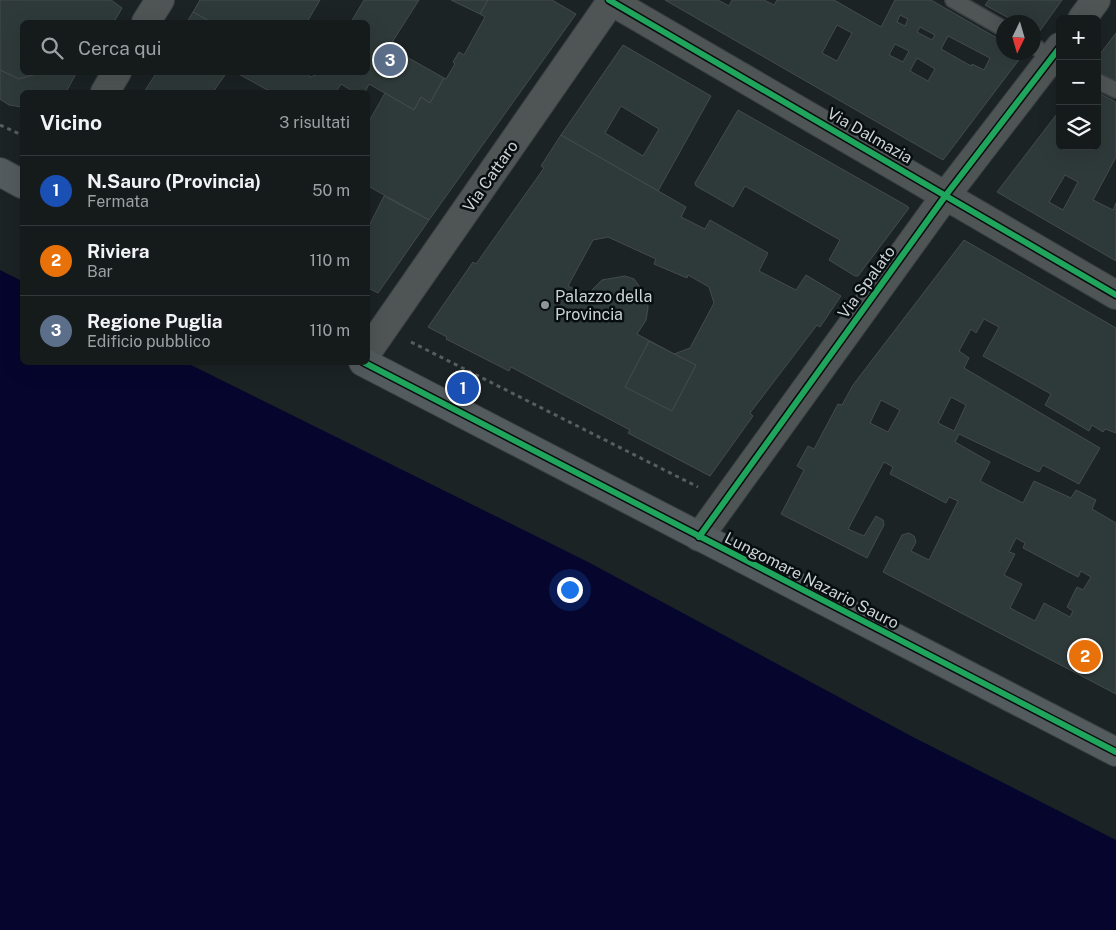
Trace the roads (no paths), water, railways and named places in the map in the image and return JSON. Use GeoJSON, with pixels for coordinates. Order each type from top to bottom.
{"type":"FeatureCollection","features":[{"type":"Feature","properties":{"kind":"main road"},"geometry":{"type":"LineString","coordinates":[[0,172],[20,183]]}},
{"type":"Feature","properties":{"kind":"main road","name":"Lungomare Nazario Sauro"},"geometry":{"type":"LineString","coordinates":[[369,365],[1116,752]]}},
{"type":"Feature","properties":{"kind":"street"},"geometry":{"type":"LineString","coordinates":[[147,20],[160,0]]}},
{"type":"Feature","properties":{"kind":"street","name":"Via Dalmazia"},"geometry":{"type":"LineString","coordinates":[[611,0],[1116,296]]}},
{"type":"Feature","properties":{"kind":"street","name":"Via Cattaro"},"geometry":{"type":"LineString","coordinates":[[370,348],[611,0]]}},
{"type":"Feature","properties":{"kind":"street"},"geometry":{"type":"LineString","coordinates":[[1085,15],[1096,0]]}},
{"type":"Feature","properties":{"kind":"street","name":"Via Spalato"},"geometry":{"type":"LineString","coordinates":[[699,537],[1051,53]]}},
{"type":"Feature","properties":{"kind":"street"},"geometry":{"type":"LineString","coordinates":[[106,90],[115,75]]}},
{"type":"Feature","properties":{"kind":"lane"},"geometry":{"type":"LineString","coordinates":[[953,0],[996,24]]}},
{"type":"Feature","properties":{"kind":"lane"},"geometry":{"type":"LineString","coordinates":[[1101,83],[1116,90]]}},
{"type":"Feature","properties":{"kind":"place","name":"Regione Puglia"},"geometry":{"type":"Point","coordinates":[390,60]}},
{"type":"Feature","properties":{"kind":"place","name":"Palazzo della Provincia"},"geometry":{"type":"Point","coordinates":[545,305]}},
{"type":"Feature","properties":{"kind":"place","name":"N.Sauro (Provincia)"},"geometry":{"type":"Point","coordinates":[463,388]}},
{"type":"Feature","properties":{"kind":"place","name":"Riviera"},"geometry":{"type":"Point","coordinates":[1085,656]}}]}
